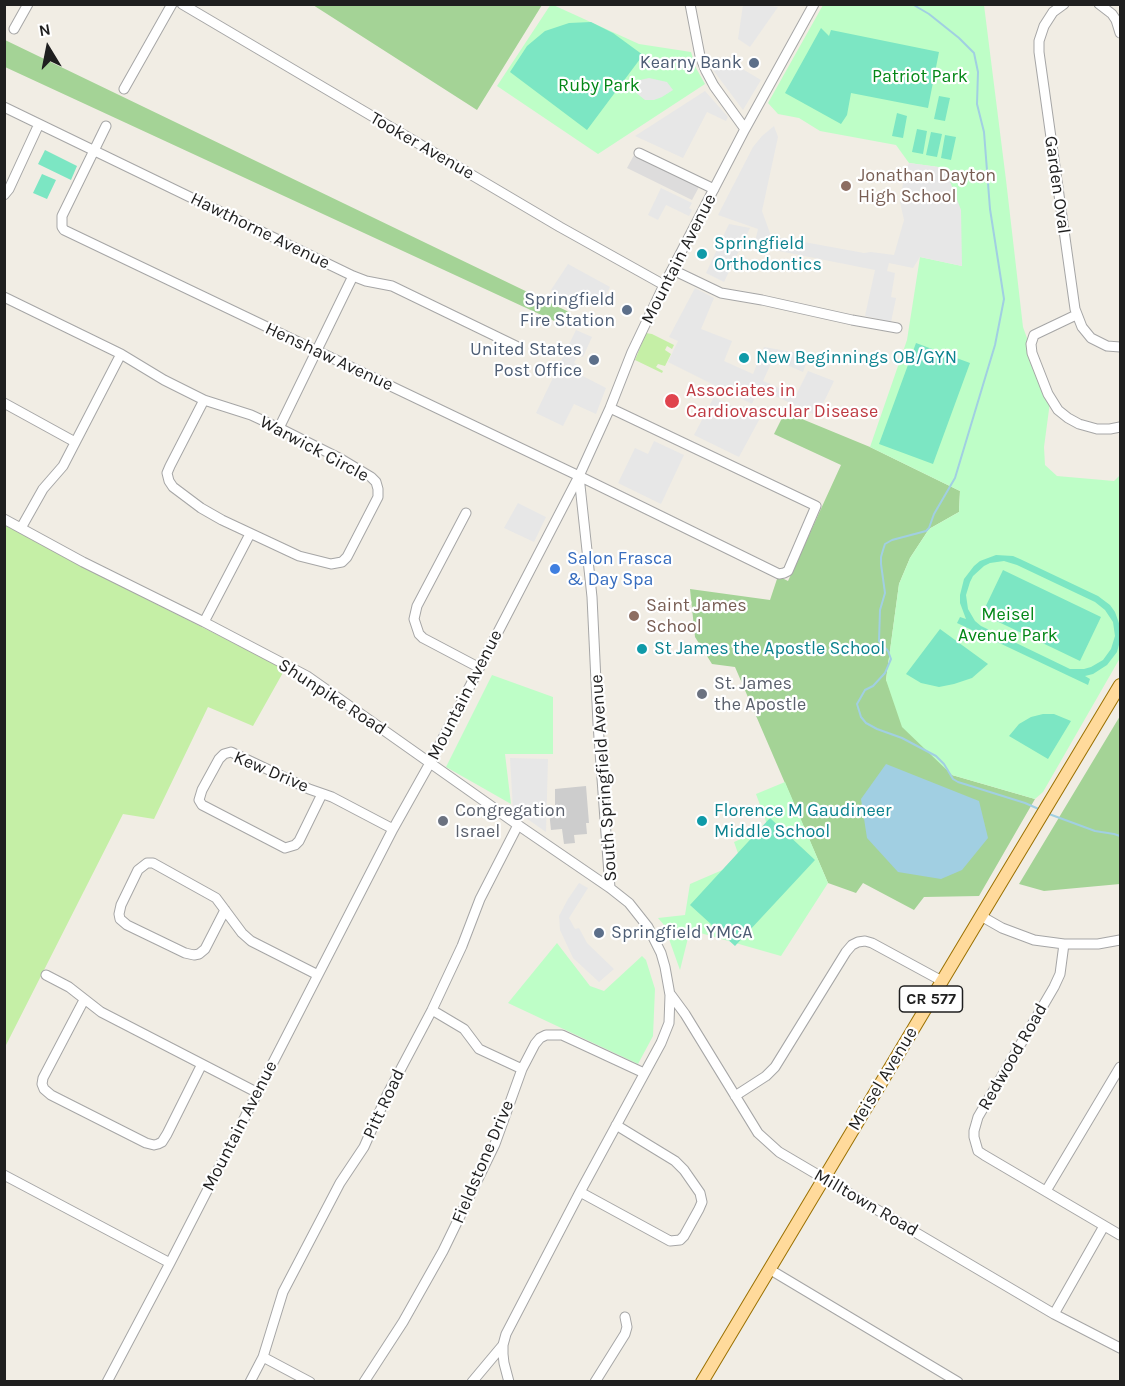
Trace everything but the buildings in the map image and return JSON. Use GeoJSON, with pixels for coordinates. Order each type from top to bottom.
{"type":"FeatureCollection","features":[{"type":"Feature","properties":{"kind":"main road","name":"Meisel Avenue"},"geometry":{"type":"LineString","coordinates":[[702,1382],[1120,685]]}},
{"type":"Feature","properties":{"kind":"street"},"geometry":{"type":"LineString","coordinates":[[14,29],[28,4]]}},
{"type":"Feature","properties":{"kind":"street"},"geometry":{"type":"LineString","coordinates":[[124,88],[172,4]]}},
{"type":"Feature","properties":{"kind":"street","name":"Tooker Avenue"},"geometry":{"type":"LineString","coordinates":[[182,4],[560,227],[664,285]]}},
{"type":"Feature","properties":{"kind":"street","name":"Garden Oval"},"geometry":{"type":"LineString","coordinates":[[1064,4],[1053,12],[1044,26],[1040,36],[1039,52],[1076,315],[1091,338],[1107,346],[1120,347]]}},
{"type":"Feature","properties":{"kind":"street"},"geometry":{"type":"LineString","coordinates":[[1099,4],[1112,14],[1120,33]]}},
{"type":"Feature","properties":{"kind":"street"},"geometry":{"type":"LineString","coordinates":[[688,6],[706,71],[745,129]]}},
{"type":"Feature","properties":{"kind":"street","name":"Mountain Avenue"},"geometry":{"type":"LineString","coordinates":[[107,1382],[579,476],[632,352],[664,285],[745,129],[813,7]]}},
{"type":"Feature","properties":{"kind":"street","name":"Hawthorne Avenue"},"geometry":{"type":"LineString","coordinates":[[4,108],[353,276],[392,286],[519,347]]}},
{"type":"Feature","properties":{"kind":"street"},"geometry":{"type":"LineString","coordinates":[[4,195],[9,189],[39,124]]}},
{"type":"Feature","properties":{"kind":"street"},"geometry":{"type":"LineString","coordinates":[[94,151],[106,126]]}},
{"type":"Feature","properties":{"kind":"street","name":"Henshaw Avenue"},"geometry":{"type":"LineString","coordinates":[[94,151],[62,216],[61,222],[64,230],[779,574],[788,571],[816,506],[610,408]]}},
{"type":"Feature","properties":{"kind":"street"},"geometry":{"type":"LineString","coordinates":[[639,153],[714,189]]}},
{"type":"Feature","properties":{"kind":"street"},"geometry":{"type":"LineString","coordinates":[[673,270],[721,293],[897,328]]}},
{"type":"Feature","properties":{"kind":"street"},"geometry":{"type":"LineString","coordinates":[[279,428],[353,276]]}},
{"type":"Feature","properties":{"kind":"street"},"geometry":{"type":"LineString","coordinates":[[4,297],[121,354],[164,380],[204,400]]}},
{"type":"Feature","properties":{"kind":"street"},"geometry":{"type":"LineString","coordinates":[[1076,315],[1034,335],[1031,344],[1032,353],[1048,394],[1063,414],[1079,424],[1097,429],[1120,427]]}},
{"type":"Feature","properties":{"kind":"street"},"geometry":{"type":"LineString","coordinates":[[21,528],[43,489],[63,466],[121,354]]}},
{"type":"Feature","properties":{"kind":"street","name":"Warwick Circle"},"geometry":{"type":"LineString","coordinates":[[204,400],[250,415],[279,428],[342,459],[376,482],[378,497],[347,557],[342,562],[331,564],[299,556],[250,534],[201,507],[173,487],[169,480],[167,473],[170,466],[204,400]]}},
{"type":"Feature","properties":{"kind":"street"},"geometry":{"type":"LineString","coordinates":[[4,402],[75,442]]}},
{"type":"Feature","properties":{"kind":"street","name":"South Springfield Avenue"},"geometry":{"type":"LineString","coordinates":[[503,1345],[512,1323],[661,1043],[669,1023],[670,995],[661,952],[648,927],[629,903],[610,888],[598,724],[592,597],[579,476]]}},
{"type":"Feature","properties":{"kind":"street"},"geometry":{"type":"LineString","coordinates":[[466,513],[417,606],[414,619],[419,634],[423,638],[478,667]]}},
{"type":"Feature","properties":{"kind":"street","name":"Shunpike Road"},"geometry":{"type":"LineString","coordinates":[[4,519],[83,562],[307,676],[610,888]]}},
{"type":"Feature","properties":{"kind":"street"},"geometry":{"type":"LineString","coordinates":[[204,622],[250,534]]}},
{"type":"Feature","properties":{"kind":"street","name":"Kew Drive"},"geometry":{"type":"LineString","coordinates":[[322,794],[296,845],[285,848],[202,805],[199,800],[219,759],[231,752],[332,797],[393,830]]}},
{"type":"Feature","properties":{"kind":"street","name":"Pitt Road"},"geometry":{"type":"LineString","coordinates":[[250,1382],[263,1357],[283,1292],[340,1183],[364,1147],[387,1095],[432,1010],[462,946],[480,898],[518,825]]}},
{"type":"Feature","properties":{"kind":"street"},"geometry":{"type":"LineString","coordinates":[[225,910],[205,949],[194,955],[185,953],[127,925],[120,919],[119,914],[120,905],[138,870],[147,863],[153,863],[216,898],[225,910],[242,933],[251,941],[318,975]]}},
{"type":"Feature","properties":{"kind":"street"},"geometry":{"type":"LineString","coordinates":[[981,916],[1002,928],[1034,940],[1064,944],[1098,944],[1120,940]]}},
{"type":"Feature","properties":{"kind":"street"},"geometry":{"type":"LineString","coordinates":[[735,1096],[766,1076],[775,1067],[852,945],[865,941],[872,943],[942,981]]}},
{"type":"Feature","properties":{"kind":"street","name":"Redwood Road"},"geometry":{"type":"LineString","coordinates":[[1064,944],[1060,974],[978,1117],[974,1131],[975,1144],[978,1150],[1120,1235]]}},
{"type":"Feature","properties":{"kind":"street"},"geometry":{"type":"LineString","coordinates":[[46,975],[69,987],[101,1012],[258,1093]]}},
{"type":"Feature","properties":{"kind":"street","name":"Milltown Road"},"geometry":{"type":"LineString","coordinates":[[670,995],[685,1014],[758,1133],[779,1152],[1054,1314],[1120,1348]]}},
{"type":"Feature","properties":{"kind":"street"},"geometry":{"type":"LineString","coordinates":[[84,1000],[43,1078],[44,1089],[51,1095],[154,1145],[162,1142],[167,1134],[202,1064]]}},
{"type":"Feature","properties":{"kind":"street"},"geometry":{"type":"LineString","coordinates":[[432,1010],[464,1029],[479,1049],[522,1069]]}},
{"type":"Feature","properties":{"kind":"street","name":"Fieldstone Drive"},"geometry":{"type":"LineString","coordinates":[[364,1382],[403,1322],[444,1251],[495,1144],[522,1069],[540,1038],[552,1034],[561,1035],[644,1072]]}},
{"type":"Feature","properties":{"kind":"street"},"geometry":{"type":"LineString","coordinates":[[1046,1191],[1120,1066]]}},
{"type":"Feature","properties":{"kind":"street"},"geometry":{"type":"LineString","coordinates":[[580,1192],[670,1241],[680,1240],[684,1236],[699,1209],[702,1202],[700,1193],[684,1170],[675,1161],[616,1125]]}},
{"type":"Feature","properties":{"kind":"street"},"geometry":{"type":"LineString","coordinates":[[4,1175],[170,1263]]}},
{"type":"Feature","properties":{"kind":"street"},"geometry":{"type":"LineString","coordinates":[[1054,1314],[1104,1226]]}},
{"type":"Feature","properties":{"kind":"street"},"geometry":{"type":"LineString","coordinates":[[769,1269],[958,1382]]}},
{"type":"Feature","properties":{"kind":"street"},"geometry":{"type":"LineString","coordinates":[[595,1382],[625,1334],[627,1327],[625,1317]]}},
{"type":"Feature","properties":{"kind":"street"},"geometry":{"type":"LineString","coordinates":[[472,1382],[503,1345]]}},
{"type":"Feature","properties":{"kind":"street"},"geometry":{"type":"LineString","coordinates":[[503,1345],[504,1363],[509,1382]]}},
{"type":"Feature","properties":{"kind":"street"},"geometry":{"type":"LineString","coordinates":[[263,1357],[310,1382]]}},
{"type":"Feature","properties":{"kind":"shaded area"},"geometry":{"type":"Polygon","coordinates":[[[743,5],[778,7],[750,47],[738,39],[743,5]]]}},
{"type":"Feature","properties":{"kind":"shaded area"},"geometry":{"type":"Polygon","coordinates":[[[729,61],[761,80],[743,110],[713,70],[729,61]]]}},
{"type":"Feature","properties":{"kind":"shaded area"},"geometry":{"type":"Polygon","coordinates":[[[649,78],[667,82],[673,90],[654,100],[645,100],[635,92],[635,84],[649,78]]]}},
{"type":"Feature","properties":{"kind":"shaded area"},"geometry":{"type":"Polygon","coordinates":[[[705,91],[728,117],[726,121],[707,112],[683,158],[635,136],[705,91]]]}},
{"type":"Feature","properties":{"kind":"shaded area"},"geometry":{"type":"Polygon","coordinates":[[[774,126],[778,137],[762,211],[771,236],[864,253],[894,255],[904,220],[900,202],[905,171],[909,163],[945,168],[961,210],[962,266],[920,257],[913,268],[889,263],[887,271],[895,273],[891,297],[896,298],[891,322],[865,316],[875,270],[754,246],[758,229],[718,215],[753,147],[774,126]]]}},
{"type":"Feature","properties":{"kind":"shaded area"},"geometry":{"type":"Polygon","coordinates":[[[634,155],[699,187],[692,200],[627,168],[634,155]]]}},
{"type":"Feature","properties":{"kind":"shaded area"},"geometry":{"type":"Polygon","coordinates":[[[661,188],[692,203],[689,216],[666,205],[658,220],[648,215],[661,188]]]}},
{"type":"Feature","properties":{"kind":"shaded area"},"geometry":{"type":"Polygon","coordinates":[[[729,224],[750,228],[724,282],[706,273],[729,224]]]}},
{"type":"Feature","properties":{"kind":"shaded area"},"geometry":{"type":"Polygon","coordinates":[[[568,264],[610,287],[605,297],[601,295],[598,300],[588,295],[582,308],[551,290],[568,264]]]}},
{"type":"Feature","properties":{"kind":"shaded area"},"geometry":{"type":"Polygon","coordinates":[[[695,288],[714,298],[701,329],[732,341],[724,361],[753,374],[764,347],[809,355],[803,372],[773,359],[763,381],[796,395],[808,371],[834,381],[817,416],[759,388],[752,404],[668,362],[678,341],[669,337],[695,288]]]}},
{"type":"Feature","properties":{"kind":"shaded area"},"geometry":{"type":"Polygon","coordinates":[[[576,330],[592,337],[583,357],[578,355],[574,363],[580,366],[577,373],[606,388],[596,414],[574,404],[563,426],[536,413],[576,330]]]}},
{"type":"Feature","properties":{"kind":"shaded area"},"geometry":{"type":"Polygon","coordinates":[[[714,397],[759,420],[739,457],[694,435],[714,397]]]}},
{"type":"Feature","properties":{"kind":"shaded area"},"geometry":{"type":"Polygon","coordinates":[[[654,441],[684,455],[661,504],[618,483],[635,448],[648,454],[654,441]]]}},
{"type":"Feature","properties":{"kind":"shaded area"},"geometry":{"type":"Polygon","coordinates":[[[518,503],[546,517],[534,542],[504,528],[518,503]]]}},
{"type":"Feature","properties":{"kind":"shaded area"},"geometry":{"type":"Polygon","coordinates":[[[510,758],[548,759],[546,832],[513,809],[510,758]]]}},
{"type":"Feature","properties":{"kind":"shaded area"},"geometry":{"type":"Polygon","coordinates":[[[586,786],[589,823],[586,823],[587,834],[574,835],[575,843],[564,844],[562,829],[551,830],[549,811],[555,810],[555,789],[586,786]]]}},
{"type":"Feature","properties":{"kind":"shaded area"},"geometry":{"type":"Polygon","coordinates":[[[579,883],[588,888],[569,918],[575,929],[579,928],[587,943],[614,969],[599,982],[573,958],[560,930],[559,916],[579,883]]]}},
{"type":"Feature","properties":{"kind":"green space","name":"Ruby Park"},"geometry":{"type":"Polygon","coordinates":[[[551,4],[639,44],[691,52],[696,68],[705,84],[598,154],[497,86],[551,4]]]}},
{"type":"Feature","properties":{"kind":"green space"},"geometry":{"type":"Polygon","coordinates":[[[313,5],[542,5],[477,110],[313,5]]]}},
{"type":"Feature","properties":{"kind":"green space","name":"Meisel Avenue Park"},"geometry":{"type":"Polygon","coordinates":[[[823,5],[984,5],[1023,327],[1050,402],[1044,447],[1045,465],[1057,476],[1114,481],[1120,475],[1120,658],[1043,792],[1035,799],[952,775],[902,727],[886,680],[899,584],[910,558],[929,529],[959,512],[960,491],[870,447],[907,340],[920,257],[962,266],[946,168],[909,163],[896,145],[820,131],[799,118],[778,114],[768,103],[823,5]]]}},
{"type":"Feature","properties":{"kind":"green space"},"geometry":{"type":"Polygon","coordinates":[[[591,22],[613,33],[643,55],[587,130],[510,72],[527,46],[545,31],[569,23],[591,22]]]}},
{"type":"Feature","properties":{"kind":"green space","name":"Patriot Park"},"geometry":{"type":"Polygon","coordinates":[[[821,28],[829,36],[831,30],[939,52],[928,108],[851,93],[847,115],[841,124],[785,93],[821,28]]]}},
{"type":"Feature","properties":{"kind":"green space"},"geometry":{"type":"Polygon","coordinates":[[[5,40],[569,312],[563,325],[5,67],[5,40]]]}},
{"type":"Feature","properties":{"kind":"green space"},"geometry":{"type":"Polygon","coordinates":[[[939,96],[950,98],[945,121],[934,119],[939,96]]]}},
{"type":"Feature","properties":{"kind":"green space"},"geometry":{"type":"Polygon","coordinates":[[[897,113],[907,116],[903,138],[892,136],[897,113]]]}},
{"type":"Feature","properties":{"kind":"green space"},"geometry":{"type":"Polygon","coordinates":[[[917,129],[927,131],[923,154],[912,152],[917,129]]]}},
{"type":"Feature","properties":{"kind":"green space"},"geometry":{"type":"Polygon","coordinates":[[[931,132],[942,134],[937,157],[926,155],[931,132]]]}},
{"type":"Feature","properties":{"kind":"green space"},"geometry":{"type":"Polygon","coordinates":[[[945,135],[956,137],[951,160],[941,158],[945,135]]]}},
{"type":"Feature","properties":{"kind":"green space"},"geometry":{"type":"Polygon","coordinates":[[[45,150],[77,166],[71,180],[38,164],[45,150]]]}},
{"type":"Feature","properties":{"kind":"green space"},"geometry":{"type":"Polygon","coordinates":[[[42,174],[56,180],[47,199],[33,193],[42,174]]]}},
{"type":"Feature","properties":{"kind":"green space"},"geometry":{"type":"Polygon","coordinates":[[[646,333],[674,345],[672,349],[667,346],[665,350],[671,354],[665,366],[658,364],[656,367],[663,371],[662,373],[635,360],[646,333]]]}},
{"type":"Feature","properties":{"kind":"green space"},"geometry":{"type":"Polygon","coordinates":[[[916,343],[970,363],[933,464],[879,444],[916,343]]]}},
{"type":"Feature","properties":{"kind":"green space"},"geometry":{"type":"Polygon","coordinates":[[[785,412],[870,447],[960,491],[959,512],[929,529],[910,558],[899,584],[886,680],[952,775],[1035,799],[979,896],[924,897],[914,910],[863,883],[856,893],[828,883],[735,667],[712,664],[695,637],[690,589],[770,600],[778,576],[788,581],[841,465],[774,434],[785,412]]]}},
{"type":"Feature","properties":{"kind":"green space"},"geometry":{"type":"Polygon","coordinates":[[[5,524],[105,578],[285,669],[253,726],[208,707],[154,819],[123,814],[5,1047],[5,524]]]}},
{"type":"Feature","properties":{"kind":"green space"},"geometry":{"type":"Polygon","coordinates":[[[996,555],[1013,556],[1098,596],[1110,605],[1120,626],[1117,652],[1107,665],[1085,676],[1090,679],[1088,685],[957,623],[960,617],[966,619],[960,603],[964,579],[980,561],[996,555]],[[1004,561],[990,563],[973,576],[966,595],[968,609],[975,621],[1070,669],[1084,669],[1103,660],[1111,649],[1115,636],[1113,622],[1105,610],[1095,602],[1004,561]]]}},
{"type":"Feature","properties":{"kind":"green space"},"geometry":{"type":"Polygon","coordinates":[[[1003,570],[1101,617],[1080,661],[982,614],[1003,570]]]}},
{"type":"Feature","properties":{"kind":"green space"},"geometry":{"type":"Polygon","coordinates":[[[940,629],[988,664],[972,678],[939,687],[921,683],[906,674],[940,629]]]}},
{"type":"Feature","properties":{"kind":"green space"},"geometry":{"type":"Polygon","coordinates":[[[492,675],[553,697],[553,754],[505,754],[511,804],[446,767],[492,675]]]}},
{"type":"Feature","properties":{"kind":"green space"},"geometry":{"type":"Polygon","coordinates":[[[1054,714],[1071,721],[1048,759],[1009,736],[1019,724],[1031,717],[1054,714]]]}},
{"type":"Feature","properties":{"kind":"green space"},"geometry":{"type":"Polygon","coordinates":[[[1120,716],[1120,884],[1044,891],[1019,884],[1120,716]]]}},
{"type":"Feature","properties":{"kind":"green space"},"geometry":{"type":"Polygon","coordinates":[[[785,782],[828,883],[781,956],[690,930],[680,970],[664,925],[658,918],[685,915],[690,884],[741,862],[734,842],[768,827],[756,794],[785,782]]]}},
{"type":"Feature","properties":{"kind":"green space"},"geometry":{"type":"Polygon","coordinates":[[[770,818],[815,860],[735,946],[690,905],[770,818]]]}},
{"type":"Feature","properties":{"kind":"green space"},"geometry":{"type":"Polygon","coordinates":[[[557,943],[590,986],[604,991],[642,956],[646,960],[655,989],[653,1036],[638,1064],[508,1003],[557,943]]]}},
{"type":"Feature","properties":{"kind":"water"},"geometry":{"type":"Polygon","coordinates":[[[886,764],[979,801],[988,838],[962,870],[941,879],[898,872],[867,838],[861,799],[886,764]]]}},
{"type":"Feature","properties":{"kind":"waterway"},"geometry":{"type":"LineString","coordinates":[[776,4],[783,4]]}},
{"type":"Feature","properties":{"kind":"waterway"},"geometry":{"type":"LineString","coordinates":[[912,4],[929,14],[974,53],[978,72],[977,104],[984,132],[990,209],[1004,299],[995,345],[955,478],[926,531],[885,544],[881,557],[885,593],[880,610],[879,641],[888,651],[891,659],[885,673],[873,686],[865,690],[857,704],[861,717],[866,723],[936,756],[953,779],[958,782],[1041,810]]}},
{"type":"Feature","properties":{"kind":"waterway"},"geometry":{"type":"LineString","coordinates":[[1049,814],[1095,831],[1120,836]]}},
{"type":"Feature","properties":{"kind":"place","name":"Kearny Bank"},"geometry":{"type":"Point","coordinates":[754,63]}},
{"type":"Feature","properties":{"kind":"place","name":"Jonathan Dayton High School"},"geometry":{"type":"Point","coordinates":[846,186]}},
{"type":"Feature","properties":{"kind":"place","name":"Springfield Orthodontics"},"geometry":{"type":"Point","coordinates":[702,254]}},
{"type":"Feature","properties":{"kind":"place","name":"Springfield Fire Station"},"geometry":{"type":"Point","coordinates":[627,310]}},
{"type":"Feature","properties":{"kind":"place","name":"New Beginnings OB/GYN"},"geometry":{"type":"Point","coordinates":[744,358]}},
{"type":"Feature","properties":{"kind":"place","name":"United States Post Office"},"geometry":{"type":"Point","coordinates":[594,360]}},
{"type":"Feature","properties":{"kind":"place","name":"Associates in Cardiovascular Disease"},"geometry":{"type":"Point","coordinates":[672,401]}},
{"type":"Feature","properties":{"kind":"place","name":"Salon Frasca & Day Spa"},"geometry":{"type":"Point","coordinates":[555,569]}},
{"type":"Feature","properties":{"kind":"place","name":"Saint James School"},"geometry":{"type":"Point","coordinates":[634,616]}},
{"type":"Feature","properties":{"kind":"place","name":"St James the Apostle School"},"geometry":{"type":"Point","coordinates":[642,649]}},
{"type":"Feature","properties":{"kind":"place","name":"St. James the Apostle"},"geometry":{"type":"Point","coordinates":[702,694]}},
{"type":"Feature","properties":{"kind":"place","name":"Congregation Israel"},"geometry":{"type":"Point","coordinates":[443,821]}},
{"type":"Feature","properties":{"kind":"place","name":"Florence M Gaudineer Middle School"},"geometry":{"type":"Point","coordinates":[702,821]}},
{"type":"Feature","properties":{"kind":"place","name":"Springfield YMCA"},"geometry":{"type":"Point","coordinates":[599,933]}}]}
